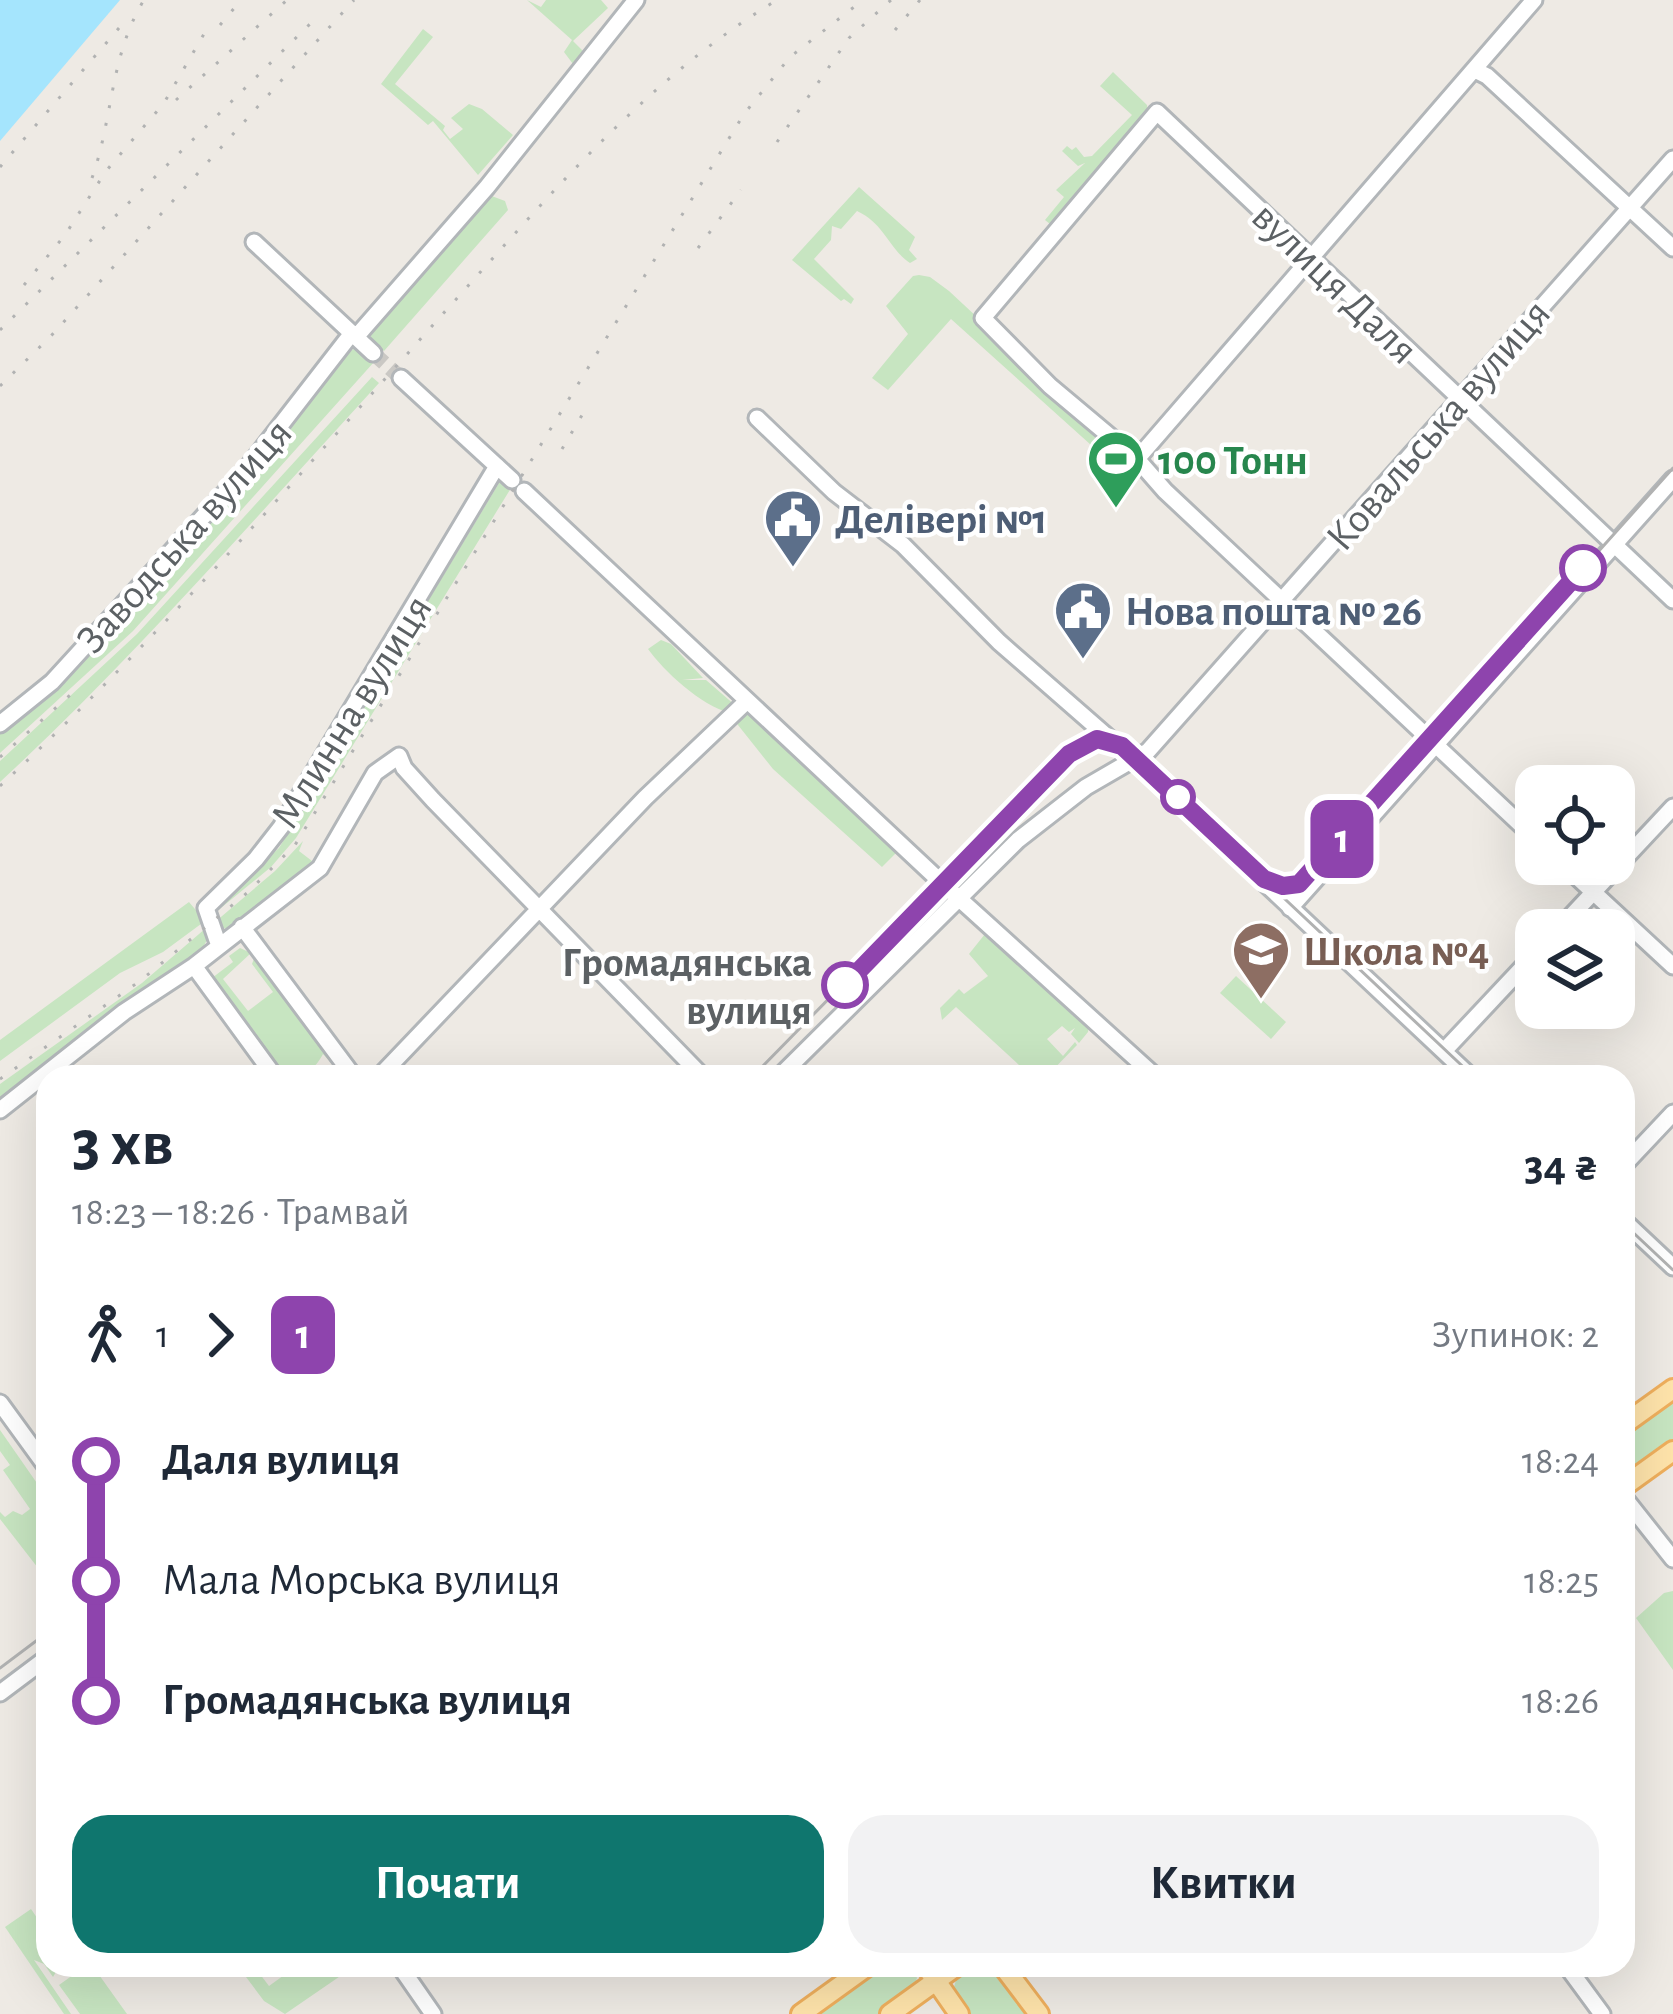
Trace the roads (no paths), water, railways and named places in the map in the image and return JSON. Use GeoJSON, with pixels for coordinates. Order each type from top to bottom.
{"type":"FeatureCollection","features":[{"type":"Feature","properties":{"kind":"main road"},"geometry":{"type":"LineString","coordinates":[[1635,1417],[1673,1389]]}},
{"type":"Feature","properties":{"kind":"main road"},"geometry":{"type":"LineString","coordinates":[[1635,1482],[1673,1451]]}},
{"type":"Feature","properties":{"kind":"main road"},"geometry":{"type":"LineString","coordinates":[[801,2014],[852,1977]]}},
{"type":"Feature","properties":{"kind":"main road"},"geometry":{"type":"LineString","coordinates":[[890,2014],[927,1977]]}},
{"type":"Feature","properties":{"kind":"main road"},"geometry":{"type":"LineString","coordinates":[[934,1977],[959,2014]]}},
{"type":"Feature","properties":{"kind":"main road"},"geometry":{"type":"LineString","coordinates":[[1011,1977],[1039,2014]]}},
{"type":"Feature","properties":{"kind":"street","name":"Заводська вулиця"},"geometry":{"type":"LineString","coordinates":[[0,724],[52,682],[95,638],[245,471],[354,335],[487,187],[636,0]]}},
{"type":"Feature","properties":{"kind":"street"},"geometry":{"type":"LineString","coordinates":[[1515,820],[1144,472],[1137,459],[1534,0]]}},
{"type":"Feature","properties":{"kind":"street"},"geometry":{"type":"LineString","coordinates":[[1475,70],[1673,248]]}},
{"type":"Feature","properties":{"kind":"street","name":"вулиця Даля"},"geometry":{"type":"LineString","coordinates":[[1137,459],[1050,386],[982,318],[1157,112],[1673,600]]}},
{"type":"Feature","properties":{"kind":"street","name":"Ковальська вулиця"},"geometry":{"type":"LineString","coordinates":[[791,1065],[1042,819],[1153,746],[1673,159]]}},
{"type":"Feature","properties":{"kind":"street"},"geometry":{"type":"LineString","coordinates":[[254,242],[373,353]]}},
{"type":"Feature","properties":{"kind":"street"},"geometry":{"type":"LineString","coordinates":[[401,378],[1143,1065]]}},
{"type":"Feature","properties":{"kind":"street"},"geometry":{"type":"LineString","coordinates":[[757,418],[834,492],[903,545],[999,642],[1134,760],[1459,1065]]}},
{"type":"Feature","properties":{"kind":"street","name":"Млинна вулиця"},"geometry":{"type":"LineString","coordinates":[[219,946],[207,905],[256,859],[281,826],[497,466]]}},
{"type":"Feature","properties":{"kind":"street"},"geometry":{"type":"LineString","coordinates":[[1291,908],[1673,479]]}},
{"type":"Feature","properties":{"kind":"street"},"geometry":{"type":"LineString","coordinates":[[390,1065],[674,769],[747,701]]}},
{"type":"Feature","properties":{"kind":"street","name":"Млинна вулиця"},"geometry":{"type":"LineString","coordinates":[[57,1065],[324,864],[378,770],[399,755],[417,784],[539,909]]}},
{"type":"Feature","properties":{"kind":"street"},"geometry":{"type":"LineString","coordinates":[[1577,909],[1673,807]]}},
{"type":"Feature","properties":{"kind":"street"},"geometry":{"type":"LineString","coordinates":[[1586,885],[1673,966]]}},
{"type":"Feature","properties":{"kind":"street"},"geometry":{"type":"LineString","coordinates":[[539,909],[691,1065]]}},
{"type":"Feature","properties":{"kind":"street"},"geometry":{"type":"LineString","coordinates":[[242,927],[345,1065]]}},
{"type":"Feature","properties":{"kind":"street"},"geometry":{"type":"LineString","coordinates":[[194,966],[265,1065]]}},
{"type":"Feature","properties":{"kind":"street"},"geometry":{"type":"LineString","coordinates":[[1444,1051],[1515,975]]}},
{"type":"Feature","properties":{"kind":"street","name":"Млинна вулиця"},"geometry":{"type":"LineString","coordinates":[[0,1110],[36,1082]]}},
{"type":"Feature","properties":{"kind":"street"},"geometry":{"type":"LineString","coordinates":[[1635,1153],[1673,1113]]}},
{"type":"Feature","properties":{"kind":"street"},"geometry":{"type":"LineString","coordinates":[[1635,1231],[1673,1267]]}},
{"type":"Feature","properties":{"kind":"street"},"geometry":{"type":"LineString","coordinates":[[0,1402],[36,1452]]}},
{"type":"Feature","properties":{"kind":"street"},"geometry":{"type":"LineString","coordinates":[[1635,1508],[1673,1559]]}},
{"type":"Feature","properties":{"kind":"street"},"geometry":{"type":"LineString","coordinates":[[0,1693],[36,1666]]}},
{"type":"Feature","properties":{"kind":"street"},"geometry":{"type":"LineString","coordinates":[[407,1977],[433,2014]]}},
{"type":"Feature","properties":{"kind":"street"},"geometry":{"type":"LineString","coordinates":[[1575,1977],[1602,2014]]}},
{"type":"Feature","properties":{"kind":"water"},"geometry":{"type":"Polygon","coordinates":[[[0,0],[120,0],[0,141],[0,0]]]}},
{"type":"Feature","properties":{"kind":"tunnel"},"geometry":{"type":"LineString","coordinates":[[373,353],[401,378]]}},
{"type":"Feature","properties":{"kind":"tram line"},"geometry":{"type":"LineString","coordinates":[[1266,880],[1283,886],[1305,880],[1673,468]]}},
{"type":"Feature","properties":{"kind":"tram line","name":"1"},"geometry":{"type":"LineString","coordinates":[[845,985],[1069,754],[1097,739],[1122,746],[1264,879],[1283,886],[1299,884],[1583,568]]}},
{"type":"Feature","properties":{"kind":"tram line"},"geometry":{"type":"LineString","coordinates":[[764,1065],[1069,754],[1102,740],[1134,757],[1461,1065]]}},
{"type":"Feature","properties":{"kind":"tram line"},"geometry":{"type":"LineString","coordinates":[[1635,1234],[1673,1270]]}},
{"type":"Feature","properties":{"kind":"tram line"},"geometry":{"type":"LineString","coordinates":[[0,1668],[36,1641]]}},
{"type":"Feature","properties":{"kind":"railway"},"geometry":{"type":"LineString","coordinates":[[92,178],[124,43],[144,0]]}},
{"type":"Feature","properties":{"kind":"railway"},"geometry":{"type":"LineString","coordinates":[[220,25],[241,0]]}},
{"type":"Feature","properties":{"kind":"railway"},"geometry":{"type":"LineString","coordinates":[[176,100],[287,0]]}},
{"type":"Feature","properties":{"kind":"railway"},"geometry":{"type":"LineString","coordinates":[[0,386],[51,336],[354,0]]}},
{"type":"Feature","properties":{"kind":"railway"},"geometry":{"type":"LineString","coordinates":[[0,786],[171,615],[598,145],[683,67],[777,0]]}},
{"type":"Feature","properties":{"kind":"railway"},"geometry":{"type":"LineString","coordinates":[[0,1079],[140,981],[247,893],[295,845],[744,114],[790,57],[863,0]]}},
{"type":"Feature","properties":{"kind":"railway"},"geometry":{"type":"LineString","coordinates":[[777,142],[849,38],[891,0]]}},
{"type":"Feature","properties":{"kind":"railway"},"geometry":{"type":"LineString","coordinates":[[895,30],[920,0]]}},
{"type":"Feature","properties":{"kind":"railway"},"geometry":{"type":"LineString","coordinates":[[0,167],[125,21]]}},
{"type":"Feature","properties":{"kind":"railway"},"geometry":{"type":"LineString","coordinates":[[0,330],[313,21]]}},
{"type":"Feature","properties":{"kind":"railway"},"geometry":{"type":"LineString","coordinates":[[24,285],[65,235],[106,171],[164,103],[208,27]]}},
{"type":"Feature","properties":{"kind":"railway"},"geometry":{"type":"LineString","coordinates":[[698,248],[741,190]]}},
{"type":"Feature","properties":{"kind":"railway"},"geometry":{"type":"LineString","coordinates":[[562,449],[585,410]]}},
{"type":"Feature","properties":{"kind":"railway"},"geometry":{"type":"LineString","coordinates":[[0,757],[76,690]]}},
{"type":"Feature","properties":{"kind":"place","name":"100 Тонн"},"geometry":{"type":"Point","coordinates":[1116,510]}},
{"type":"Feature","properties":{"kind":"place","name":"Делівері №1"},"geometry":{"type":"Point","coordinates":[793,569]}},
{"type":"Feature","properties":{"kind":"place","name":"Нова пошта № 26"},"geometry":{"type":"Point","coordinates":[1083,661]}},
{"type":"Feature","properties":{"kind":"place","name":"Громадянська вулиця"},"geometry":{"type":"Point","coordinates":[845,985]}},
{"type":"Feature","properties":{"kind":"place","name":"Школа №4"},"geometry":{"type":"Point","coordinates":[1261,1001]}}]}
